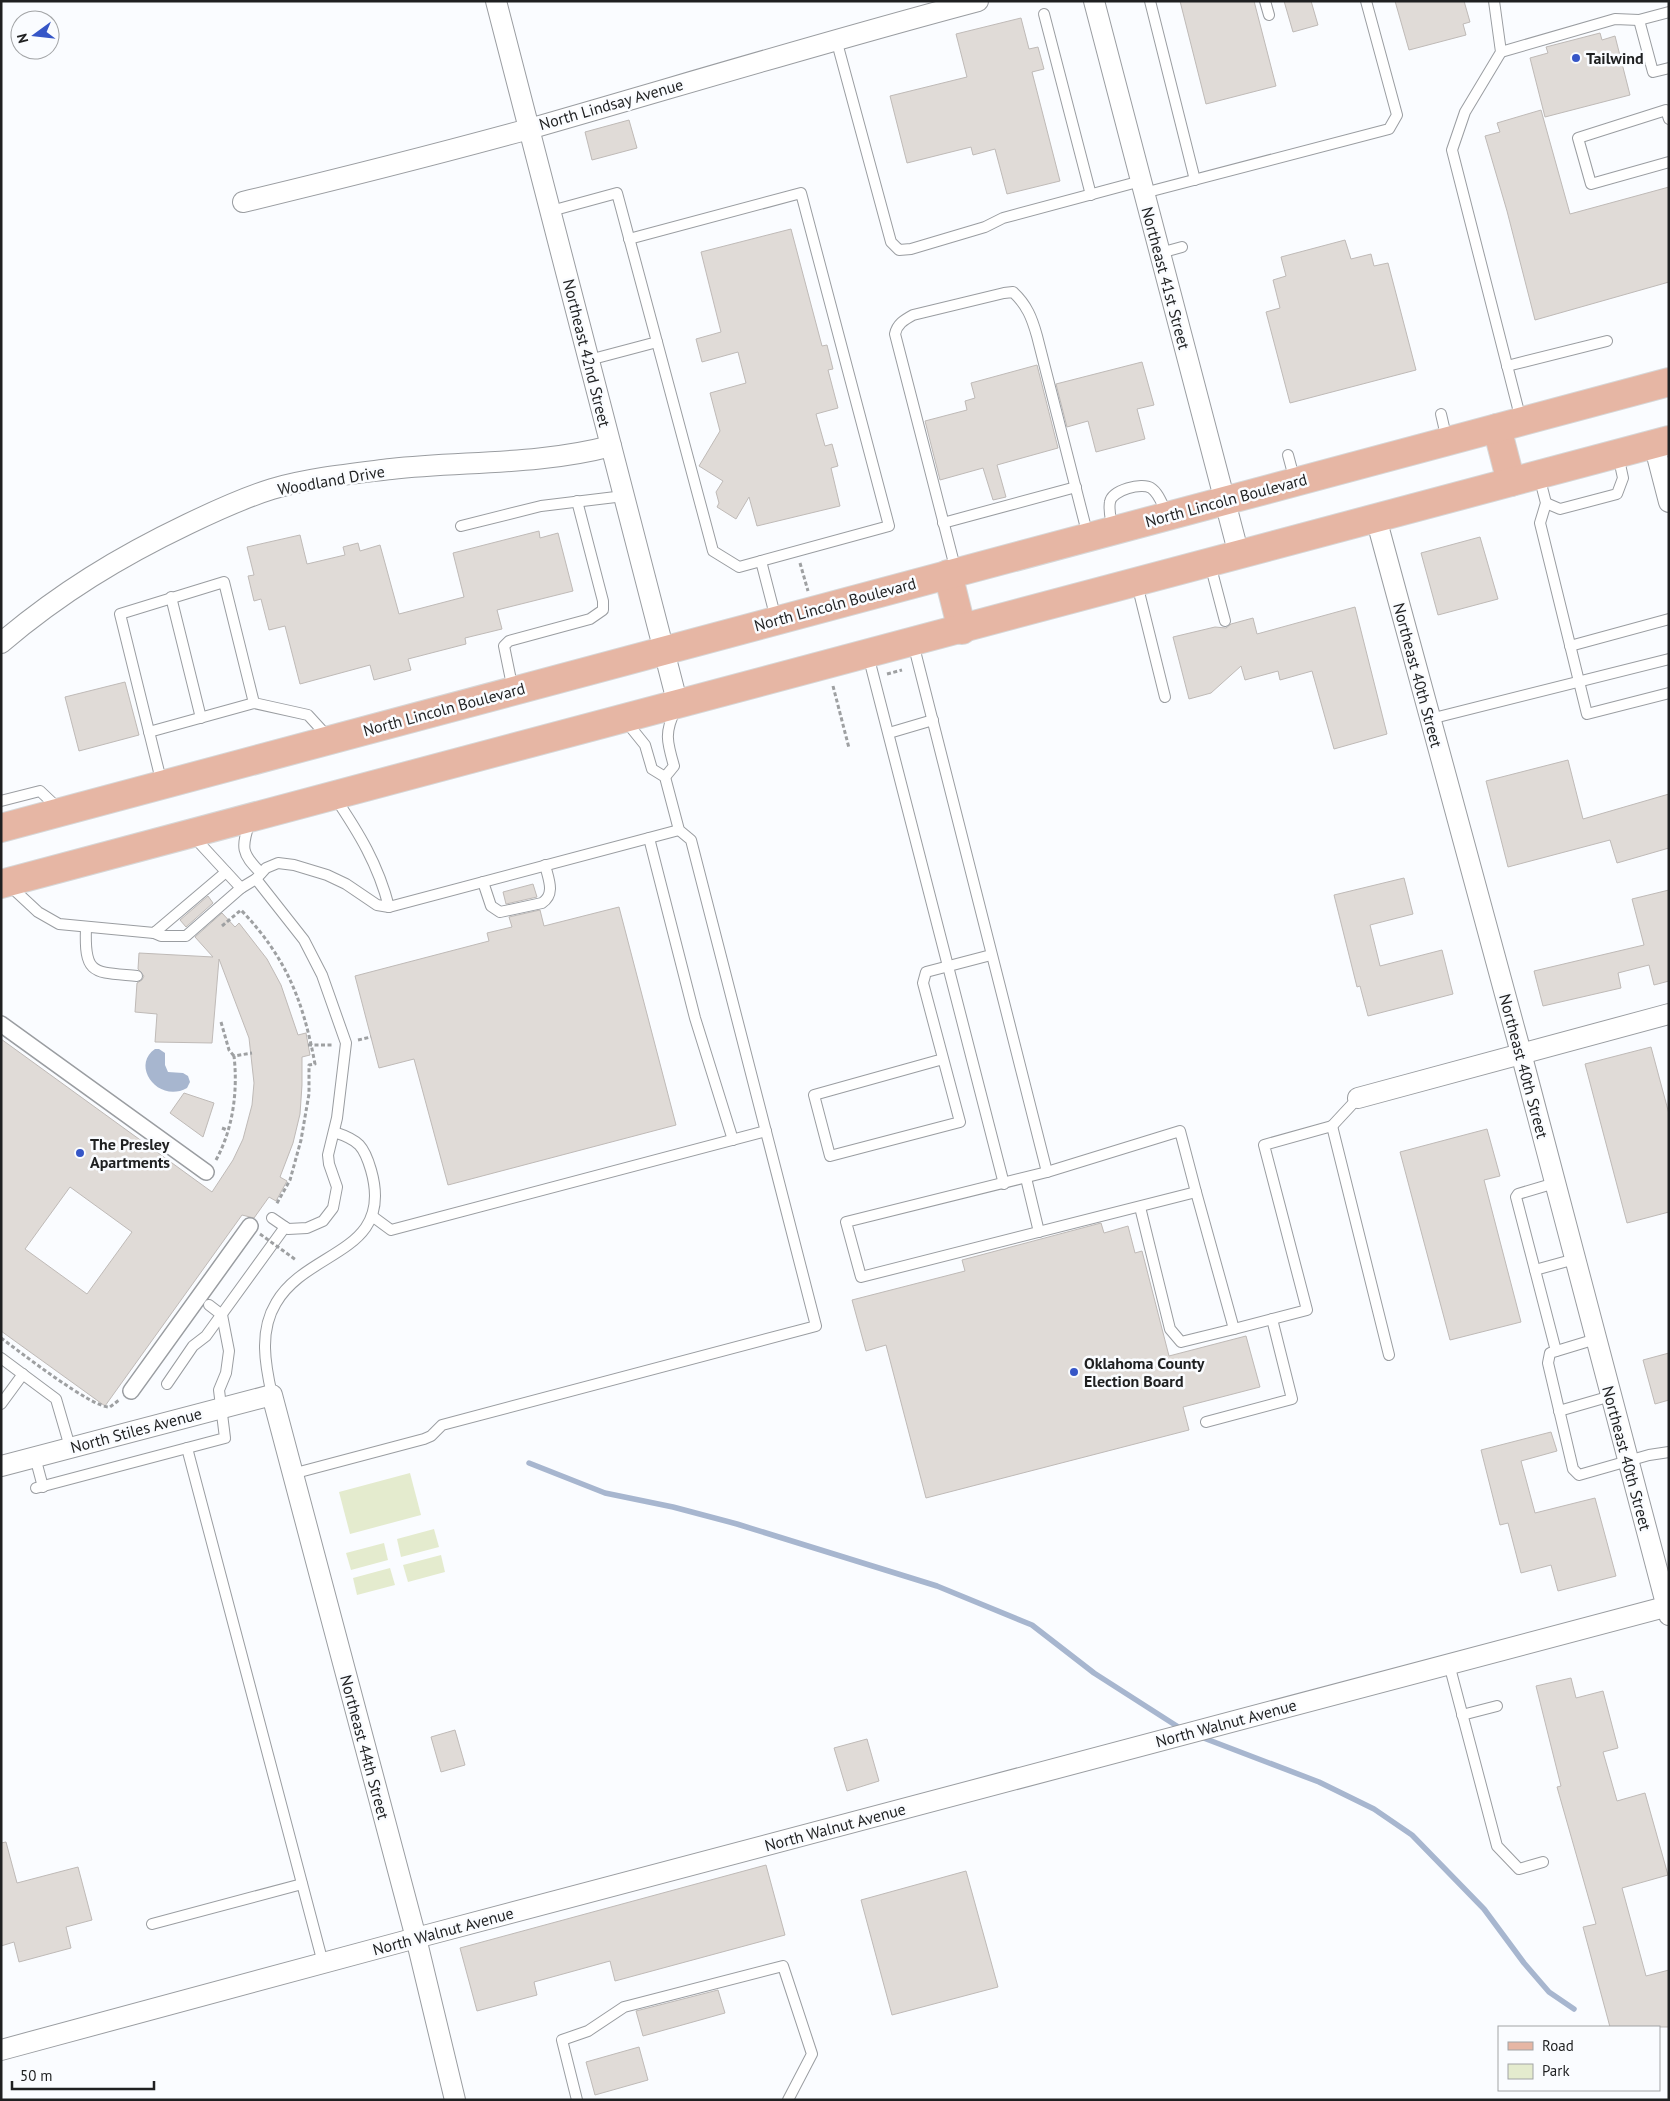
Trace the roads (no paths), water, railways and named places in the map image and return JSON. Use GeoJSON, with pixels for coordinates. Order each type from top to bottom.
{"type":"FeatureCollection","features":[{"type":"Feature","properties":{"kind":"main road","name":"North Lincoln Boulevard"},"geometry":{"type":"LineString","coordinates":[[1,828],[1669,382]]}},
{"type":"Feature","properties":{"kind":"main road"},"geometry":{"type":"LineString","coordinates":[[1509,424],[1511,482]]}},
{"type":"Feature","properties":{"kind":"main road"},"geometry":{"type":"LineString","coordinates":[[4,883],[678,705],[875,665],[913,643],[1661,442]]}},
{"type":"Feature","properties":{"kind":"main road"},"geometry":{"type":"LineString","coordinates":[[952,573],[962,630]]}},
{"type":"Feature","properties":{"kind":"street","name":"Northeast 42nd Street"},"geometry":{"type":"LineString","coordinates":[[496,1],[678,705]]}},
{"type":"Feature","properties":{"kind":"street","name":"North Lindsay Avenue"},"geometry":{"type":"LineString","coordinates":[[244,202],[529,129],[836,38],[978,1]]}},
{"type":"Feature","properties":{"kind":"street","name":"Northeast 41st Street"},"geometry":{"type":"LineString","coordinates":[[1094,1],[1239,556]]}},
{"type":"Feature","properties":{"kind":"street"},"geometry":{"type":"LineString","coordinates":[[1661,442],[1669,501]]}},
{"type":"Feature","properties":{"kind":"street","name":"Woodland Drive"},"geometry":{"type":"LineString","coordinates":[[1,643],[43,608],[108,564],[224,507],[271,490],[347,475],[434,465],[512,462],[560,457],[611,446]]}},
{"type":"Feature","properties":{"kind":"street","name":"Northeast 40th Street"},"geometry":{"type":"LineString","coordinates":[[1376,518],[1521,1053],[1668,1610]]}},
{"type":"Feature","properties":{"kind":"street"},"geometry":{"type":"LineString","coordinates":[[1358,1098],[1669,1014]]}},
{"type":"Feature","properties":{"kind":"street"},"geometry":{"type":"LineString","coordinates":[[1,1024],[206,1172]]}},
{"type":"Feature","properties":{"kind":"street"},"geometry":{"type":"LineString","coordinates":[[131,1391],[255,1230]]}},
{"type":"Feature","properties":{"kind":"street","name":"Northeast 44th Street"},"geometry":{"type":"LineString","coordinates":[[272,1395],[416,1938],[455,2100]]}},
{"type":"Feature","properties":{"kind":"street","name":"North Stiles Avenue"},"geometry":{"type":"LineString","coordinates":[[1,1466],[272,1395]]}},
{"type":"Feature","properties":{"kind":"street","name":"North Walnut Avenue"},"geometry":{"type":"LineString","coordinates":[[1,2050],[1449,1664],[1668,1610]]}},
{"type":"Feature","properties":{"kind":"lane"},"geometry":{"type":"LineString","coordinates":[[1150,1],[1195,180]]}},
{"type":"Feature","properties":{"kind":"lane"},"geometry":{"type":"LineString","coordinates":[[1265,1],[1269,15]]}},
{"type":"Feature","properties":{"kind":"lane"},"geometry":{"type":"LineString","coordinates":[[836,38],[891,242],[899,250],[911,249],[985,227],[1003,218],[1090,194],[1195,180],[1389,129],[1396,115],[1366,1]]}},
{"type":"Feature","properties":{"kind":"lane"},"geometry":{"type":"LineString","coordinates":[[1494,1],[1501,52],[1465,112],[1452,150],[1507,366],[1509,424]]}},
{"type":"Feature","properties":{"kind":"lane"},"geometry":{"type":"LineString","coordinates":[[1501,52],[1615,19],[1639,20],[1669,12]]}},
{"type":"Feature","properties":{"kind":"lane"},"geometry":{"type":"LineString","coordinates":[[1044,14],[1090,194]]}},
{"type":"Feature","properties":{"kind":"lane"},"geometry":{"type":"LineString","coordinates":[[1639,20],[1653,72],[1669,68]]}},
{"type":"Feature","properties":{"kind":"lane"},"geometry":{"type":"LineString","coordinates":[[1669,119],[1666,110],[1578,138],[1591,184],[1669,162]]}},
{"type":"Feature","properties":{"kind":"lane"},"geometry":{"type":"LineString","coordinates":[[550,210],[616,193],[713,551],[739,567],[890,526],[801,193],[629,239]]}},
{"type":"Feature","properties":{"kind":"lane"},"geometry":{"type":"LineString","coordinates":[[1160,253],[1182,247]]}},
{"type":"Feature","properties":{"kind":"lane"},"geometry":{"type":"LineString","coordinates":[[952,573],[943,523],[895,334],[896,328],[902,321],[913,315],[1004,293],[1013,292],[1022,300],[1029,311],[1037,336],[1076,487],[1100,534]]}},
{"type":"Feature","properties":{"kind":"lane"},"geometry":{"type":"LineString","coordinates":[[1507,366],[1607,341]]}},
{"type":"Feature","properties":{"kind":"lane"},"geometry":{"type":"LineString","coordinates":[[589,360],[657,342]]}},
{"type":"Feature","properties":{"kind":"lane"},"geometry":{"type":"LineString","coordinates":[[1441,414],[1448,441]]}},
{"type":"Feature","properties":{"kind":"lane"},"geometry":{"type":"LineString","coordinates":[[1546,503],[1560,508],[1617,494],[1623,478],[1617,454]]}},
{"type":"Feature","properties":{"kind":"lane"},"geometry":{"type":"LineString","coordinates":[[1288,455],[1295,482]]}},
{"type":"Feature","properties":{"kind":"lane"},"geometry":{"type":"LineString","coordinates":[[1538,475],[1546,503],[1540,523],[1587,714],[1669,693]]}},
{"type":"Feature","properties":{"kind":"lane"},"geometry":{"type":"LineString","coordinates":[[1100,534],[1110,502],[1114,495],[1119,492],[1144,486],[1150,487],[1156,492],[1168,516]]}},
{"type":"Feature","properties":{"kind":"lane"},"geometry":{"type":"LineString","coordinates":[[943,523],[1076,487]]}},
{"type":"Feature","properties":{"kind":"lane"},"geometry":{"type":"LineString","coordinates":[[461,526],[541,506],[624,496]]}},
{"type":"Feature","properties":{"kind":"lane"},"geometry":{"type":"LineString","coordinates":[[513,690],[504,654],[504,646],[509,641],[590,619],[603,610],[603,601],[577,501]]}},
{"type":"Feature","properties":{"kind":"lane"},"geometry":{"type":"LineString","coordinates":[[761,561],[777,620]]}},
{"type":"Feature","properties":{"kind":"lane"},"geometry":{"type":"LineString","coordinates":[[1210,563],[1225,621]]}},
{"type":"Feature","properties":{"kind":"lane"},"geometry":{"type":"LineString","coordinates":[[162,785],[120,614],[224,582],[254,703]]}},
{"type":"Feature","properties":{"kind":"lane"},"geometry":{"type":"LineString","coordinates":[[1137,583],[1166,696]]}},
{"type":"Feature","properties":{"kind":"lane"},"geometry":{"type":"LineString","coordinates":[[171,597],[201,718]]}},
{"type":"Feature","properties":{"kind":"lane"},"geometry":{"type":"LineString","coordinates":[[1570,646],[1669,620]]}},
{"type":"Feature","properties":{"kind":"lane"},"geometry":{"type":"LineString","coordinates":[[913,643],[1047,1172]]}},
{"type":"Feature","properties":{"kind":"lane"},"geometry":{"type":"LineString","coordinates":[[1430,719],[1669,659]]}},
{"type":"Feature","properties":{"kind":"lane"},"geometry":{"type":"LineString","coordinates":[[875,665],[889,733],[1004,1184]]}},
{"type":"Feature","properties":{"kind":"lane"},"geometry":{"type":"LineString","coordinates":[[149,732],[254,703],[308,715],[330,739]]}},
{"type":"Feature","properties":{"kind":"lane"},"geometry":{"type":"LineString","coordinates":[[665,777],[674,766],[667,733],[668,723],[678,705]]}},
{"type":"Feature","properties":{"kind":"lane"},"geometry":{"type":"LineString","coordinates":[[292,1474],[424,1439],[431,1436],[442,1425],[816,1326],[691,840],[679,830],[665,777],[652,769],[645,745],[623,719]]}},
{"type":"Feature","properties":{"kind":"lane"},"geometry":{"type":"LineString","coordinates":[[889,733],[932,720]]}},
{"type":"Feature","properties":{"kind":"lane"},"geometry":{"type":"LineString","coordinates":[[1,801],[40,790],[62,812]]}},
{"type":"Feature","properties":{"kind":"lane"},"geometry":{"type":"LineString","coordinates":[[334,796],[372,856],[383,881],[390,907]]}},
{"type":"Feature","properties":{"kind":"lane"},"geometry":{"type":"LineString","coordinates":[[251,818],[244,840],[244,851],[259,876],[304,940],[322,974],[345,1036],[346,1054],[328,1158],[337,1187],[333,1208],[326,1218],[316,1225],[298,1229],[285,1227],[272,1218]]}},
{"type":"Feature","properties":{"kind":"lane"},"geometry":{"type":"LineString","coordinates":[[4,883],[49,919],[69,927],[154,933],[161,936],[186,936],[240,888],[249,885],[269,866],[278,863],[313,869],[346,884],[377,905],[390,907],[679,830]]}},
{"type":"Feature","properties":{"kind":"lane"},"geometry":{"type":"LineString","coordinates":[[191,834],[240,888]]}},
{"type":"Feature","properties":{"kind":"lane"},"geometry":{"type":"LineString","coordinates":[[649,838],[695,1018],[734,1140]]}},
{"type":"Feature","properties":{"kind":"lane"},"geometry":{"type":"LineString","coordinates":[[483,882],[491,906],[500,912],[542,903],[546,900],[550,890],[545,865]]}},
{"type":"Feature","properties":{"kind":"lane"},"geometry":{"type":"LineString","coordinates":[[154,933],[226,872]]}},
{"type":"Feature","properties":{"kind":"lane"},"geometry":{"type":"LineString","coordinates":[[86,928],[87,958],[94,969],[104,973],[137,976]]}},
{"type":"Feature","properties":{"kind":"lane"},"geometry":{"type":"LineString","coordinates":[[943,1059],[814,1095],[830,1156],[960,1122],[923,983],[926,972],[991,955]]}},
{"type":"Feature","properties":{"kind":"lane"},"geometry":{"type":"LineString","coordinates":[[1140,1207],[1170,1329],[1182,1342],[1307,1310],[1264,1145],[1332,1126],[1358,1098]]}},
{"type":"Feature","properties":{"kind":"lane"},"geometry":{"type":"LineString","coordinates":[[1332,1126],[1389,1355]]}},
{"type":"Feature","properties":{"kind":"lane"},"geometry":{"type":"LineString","coordinates":[[372,1216],[391,1230],[766,1131]]}},
{"type":"Feature","properties":{"kind":"lane"},"geometry":{"type":"LineString","coordinates":[[1196,1192],[861,1277],[846,1222],[1004,1184],[1180,1131],[1234,1329]]}},
{"type":"Feature","properties":{"kind":"lane"},"geometry":{"type":"LineString","coordinates":[[272,1395],[265,1363],[264,1336],[275,1304],[295,1280],[353,1242],[372,1216],[375,1205],[374,1186],[364,1150],[352,1138],[334,1132]]}},
{"type":"Feature","properties":{"kind":"lane"},"geometry":{"type":"LineString","coordinates":[[1026,1178],[1039,1232]]}},
{"type":"Feature","properties":{"kind":"lane"},"geometry":{"type":"LineString","coordinates":[[1555,1183],[1518,1194],[1516,1197],[1556,1351]]}},
{"type":"Feature","properties":{"kind":"lane"},"geometry":{"type":"LineString","coordinates":[[166,1384],[193,1346],[206,1336],[222,1315],[285,1227]]}},
{"type":"Feature","properties":{"kind":"lane"},"geometry":{"type":"LineString","coordinates":[[1535,1270],[1575,1259]]}},
{"type":"Feature","properties":{"kind":"lane"},"geometry":{"type":"LineString","coordinates":[[36,1457],[40,1487],[225,1438],[219,1390],[226,1373],[229,1351],[222,1315],[209,1305]]}},
{"type":"Feature","properties":{"kind":"lane"},"geometry":{"type":"LineString","coordinates":[[1206,1422],[1292,1399],[1272,1319]]}},
{"type":"Feature","properties":{"kind":"lane"},"geometry":{"type":"LineString","coordinates":[[1596,1339],[1550,1353],[1548,1363],[1574,1469],[1579,1475],[1669,1452]]}},
{"type":"Feature","properties":{"kind":"lane"},"geometry":{"type":"LineString","coordinates":[[1,1358],[56,1399],[70,1447]]}},
{"type":"Feature","properties":{"kind":"lane"},"geometry":{"type":"LineString","coordinates":[[1,1404],[23,1374]]}},
{"type":"Feature","properties":{"kind":"lane"},"geometry":{"type":"LineString","coordinates":[[1559,1411],[1611,1396]]}},
{"type":"Feature","properties":{"kind":"lane"},"geometry":{"type":"LineString","coordinates":[[187,1448],[323,1963]]}},
{"type":"Feature","properties":{"kind":"lane"},"geometry":{"type":"LineString","coordinates":[[1449,1664],[1497,1846],[1519,1869],[1543,1862]]}},
{"type":"Feature","properties":{"kind":"lane"},"geometry":{"type":"LineString","coordinates":[[1462,1715],[1497,1706]]}},
{"type":"Feature","properties":{"kind":"lane"},"geometry":{"type":"LineString","coordinates":[[152,1924],[302,1884]]}},
{"type":"Feature","properties":{"kind":"lane"},"geometry":{"type":"LineString","coordinates":[[577,2100],[562,2040],[588,2031],[624,2007],[783,1966],[812,2054],[788,2100]]}},
{"type":"Feature","properties":{"kind":"water"},"geometry":{"type":"Polygon","coordinates":[[[155,1049],[165,1053],[165,1065],[168,1072],[183,1073],[188,1076],[190,1082],[187,1088],[177,1092],[167,1091],[151,1081],[146,1065],[148,1056],[155,1049]]]}},
{"type":"Feature","properties":{"kind":"waterway"},"geometry":{"type":"LineString","coordinates":[[529,1463],[605,1493],[673,1507],[737,1524],[937,1586],[1032,1625],[1094,1673],[1183,1730]]}},
{"type":"Feature","properties":{"kind":"waterway"},"geometry":{"type":"LineString","coordinates":[[1201,1737],[1319,1782],[1374,1809],[1412,1835],[1484,1909],[1524,1963],[1549,1992],[1574,2009]]}},
{"type":"Feature","properties":{"kind":"place","name":"Tailwind"},"geometry":{"type":"Point","coordinates":[1576,58]}},
{"type":"Feature","properties":{"kind":"place","name":"The Presley Apartments"},"geometry":{"type":"Point","coordinates":[80,1153]}},
{"type":"Feature","properties":{"kind":"place","name":"Oklahoma County Election Board"},"geometry":{"type":"Point","coordinates":[1074,1372]}}]}
